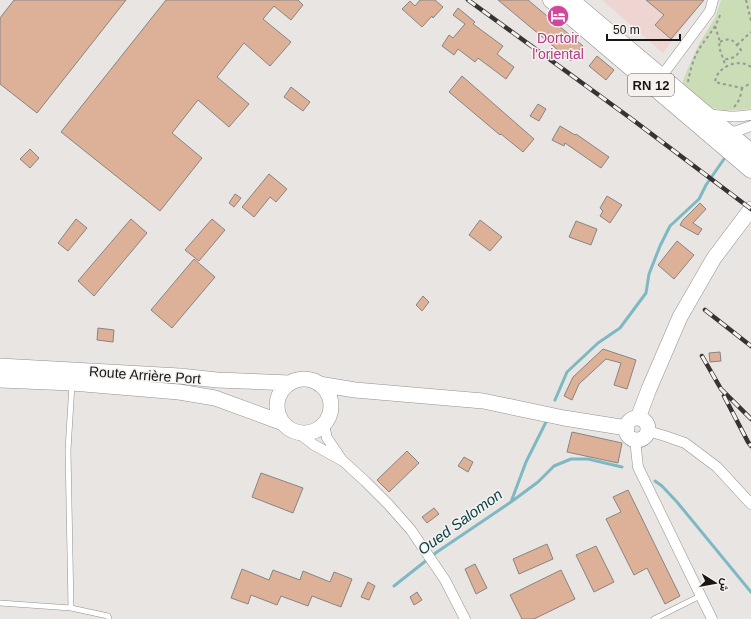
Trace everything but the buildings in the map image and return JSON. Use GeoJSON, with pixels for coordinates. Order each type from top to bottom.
{"type":"FeatureCollection","features":[{"type":"Feature","properties":{"kind":"main road","name":"RN 12"},"geometry":{"type":"LineString","coordinates":[[551,0],[751,170]]}},
{"type":"Feature","properties":{"kind":"main road","name":"RN 12"},"geometry":{"type":"LineString","coordinates":[[571,0],[751,151]]}},
{"type":"Feature","properties":{"kind":"street"},"geometry":{"type":"LineString","coordinates":[[661,77],[710,11],[713,0]]}},
{"type":"Feature","properties":{"kind":"street"},"geometry":{"type":"LineString","coordinates":[[705,113],[733,117],[741,117],[751,114]]}},
{"type":"Feature","properties":{"kind":"street"},"geometry":{"type":"LineString","coordinates":[[705,131],[728,132],[737,131],[751,126]]}},
{"type":"Feature","properties":{"kind":"street"},"geometry":{"type":"LineString","coordinates":[[751,141],[751,155]]}},
{"type":"Feature","properties":{"kind":"street"},"geometry":{"type":"LineString","coordinates":[[712,619],[638,467],[633,429],[648,389],[680,317],[714,258],[751,209]]}},
{"type":"Feature","properties":{"kind":"street"},"geometry":{"type":"LineString","coordinates":[[703,279],[719,263],[751,225]]}},
{"type":"Feature","properties":{"kind":"street","name":"Route Arrière Port"},"geometry":{"type":"LineString","coordinates":[[0,366],[180,376],[217,380],[290,383]]}},
{"type":"Feature","properties":{"kind":"street","name":"Route Arrière Port"},"geometry":{"type":"LineString","coordinates":[[0,380],[72,383],[179,392],[215,398],[283,423]]}},
{"type":"Feature","properties":{"kind":"street"},"geometry":{"type":"LineString","coordinates":[[297,380],[312,380],[319,384],[326,390],[330,398],[330,413],[324,425],[312,432],[304,434],[289,429],[283,423],[277,406],[283,389],[290,383],[297,380]]}},
{"type":"Feature","properties":{"kind":"street"},"geometry":{"type":"LineString","coordinates":[[319,384],[355,390],[483,401],[564,418],[633,429]]}},
{"type":"Feature","properties":{"kind":"street"},"geometry":{"type":"LineString","coordinates":[[331,407],[355,390]]}},
{"type":"Feature","properties":{"kind":"street"},"geometry":{"type":"LineString","coordinates":[[324,425],[327,438],[343,462]]}},
{"type":"Feature","properties":{"kind":"street"},"geometry":{"type":"LineString","coordinates":[[633,429],[638,440],[645,437],[648,431],[685,443],[717,467],[751,504]]}},
{"type":"Feature","properties":{"kind":"street"},"geometry":{"type":"LineString","coordinates":[[297,432],[314,445],[343,462],[389,505],[410,530],[445,580],[465,619]]}},
{"type":"Feature","properties":{"kind":"lane"},"geometry":{"type":"LineString","coordinates":[[71,608],[68,450],[72,383]]}},
{"type":"Feature","properties":{"kind":"lane"},"geometry":{"type":"LineString","coordinates":[[654,619],[700,596]]}},
{"type":"Feature","properties":{"kind":"lane"},"geometry":{"type":"LineString","coordinates":[[0,603],[71,608],[108,616],[109,619]]}},
{"type":"Feature","properties":{"kind":"path"},"geometry":{"type":"LineString","coordinates":[[746,0],[751,21]]}},
{"type":"Feature","properties":{"kind":"path"},"geometry":{"type":"LineString","coordinates":[[688,82],[698,51],[715,26],[720,13]]}},
{"type":"Feature","properties":{"kind":"path"},"geometry":{"type":"LineString","coordinates":[[715,26],[720,42],[719,47],[726,67]]}},
{"type":"Feature","properties":{"kind":"path"},"geometry":{"type":"LineString","coordinates":[[737,45],[751,32]]}},
{"type":"Feature","properties":{"kind":"path"},"geometry":{"type":"LineString","coordinates":[[720,42],[728,38],[733,40],[741,50],[735,57],[723,60]]}},
{"type":"Feature","properties":{"kind":"path"},"geometry":{"type":"LineString","coordinates":[[751,66],[746,64],[733,64],[726,67],[716,77],[715,82],[742,88],[751,83]]}},
{"type":"Feature","properties":{"kind":"path"},"geometry":{"type":"LineString","coordinates":[[732,108],[739,100],[742,88]]}},
{"type":"Feature","properties":{"kind":"shaded area"},"geometry":{"type":"Polygon","coordinates":[[[602,0],[702,0],[663,53],[602,0]]]}},
{"type":"Feature","properties":{"kind":"green space"},"geometry":{"type":"Polygon","coordinates":[[[721,0],[751,0],[751,108],[749,109],[725,111],[706,106],[683,88],[683,81],[686,73],[699,44],[715,18],[721,0]]]}},
{"type":"Feature","properties":{"kind":"waterway","name":"Oued Salomon"},"geometry":{"type":"LineString","coordinates":[[555,400],[567,372],[598,343],[620,328],[646,293],[649,274],[670,226],[699,199],[706,185],[724,159]]}},
{"type":"Feature","properties":{"kind":"waterway","name":"Oued Salomon"},"geometry":{"type":"LineString","coordinates":[[394,586],[437,552],[511,502],[526,462],[546,422]]}},
{"type":"Feature","properties":{"kind":"waterway"},"geometry":{"type":"LineString","coordinates":[[511,502],[538,482],[554,466],[571,459],[588,459],[622,467]]}},
{"type":"Feature","properties":{"kind":"waterway"},"geometry":{"type":"LineString","coordinates":[[655,481],[662,486],[677,502],[751,592]]}},
{"type":"Feature","properties":{"kind":"railway"},"geometry":{"type":"LineString","coordinates":[[468,0],[633,120],[751,209]]}},
{"type":"Feature","properties":{"kind":"railway"},"geometry":{"type":"LineString","coordinates":[[705,310],[751,346]]}},
{"type":"Feature","properties":{"kind":"railway"},"geometry":{"type":"LineString","coordinates":[[702,356],[721,389],[751,419]]}},
{"type":"Feature","properties":{"kind":"railway"},"geometry":{"type":"LineString","coordinates":[[724,396],[751,446]]}},
{"type":"Feature","properties":{"kind":"place","name":"Dortoir l'oriental"},"geometry":{"type":"Point","coordinates":[558,16]}}]}
